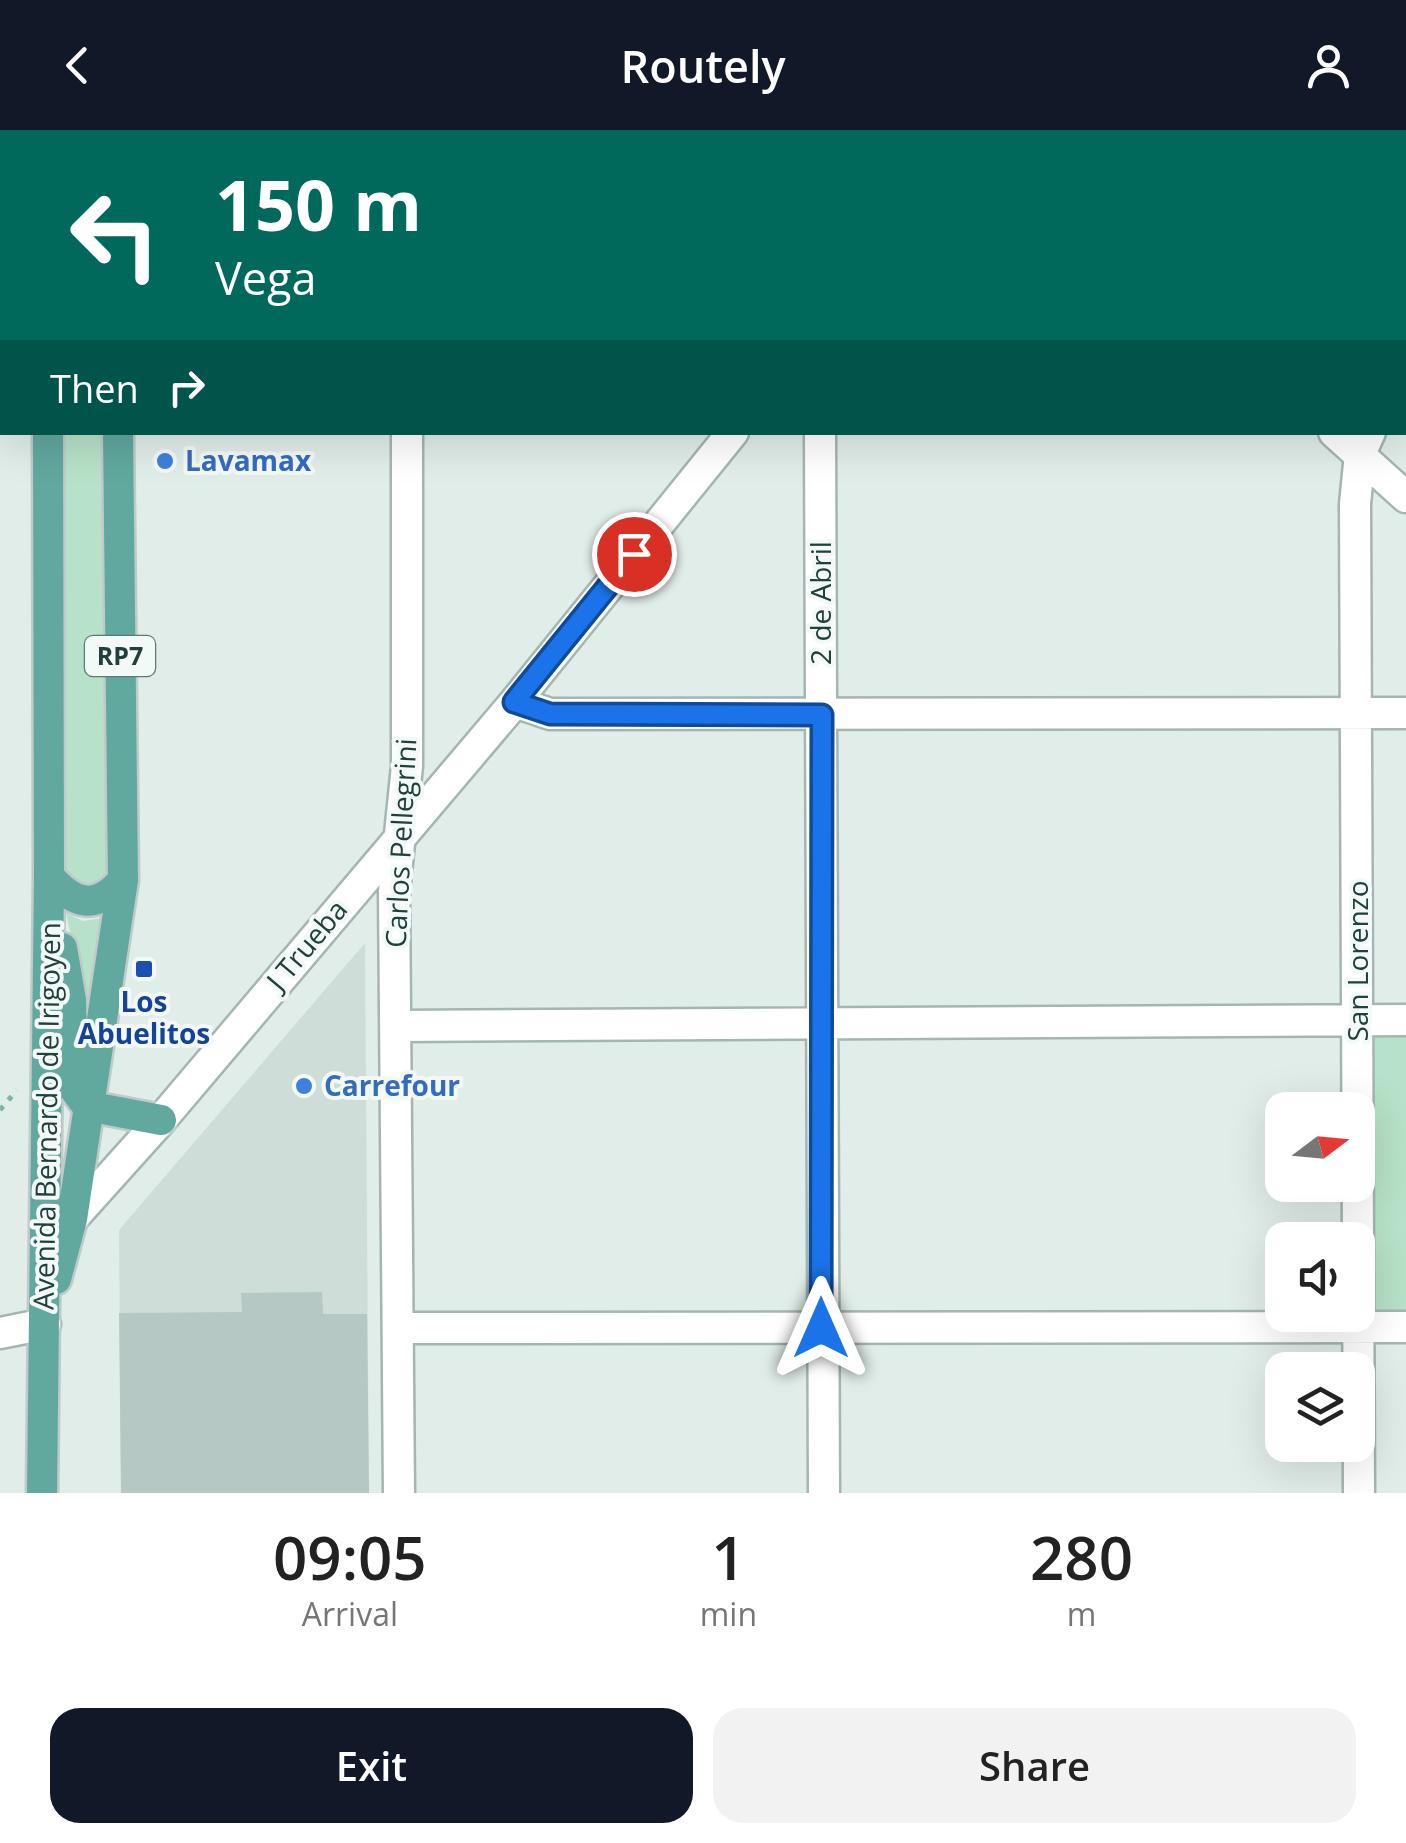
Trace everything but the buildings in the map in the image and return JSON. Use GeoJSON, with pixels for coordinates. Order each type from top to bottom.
{"type":"FeatureCollection","features":[{"type":"Feature","properties":{"kind":"main road","name":"Avenida Bernardo de Irigoyen"},"geometry":{"type":"LineString","coordinates":[[45,1324],[50,876],[48,435]]}},
{"type":"Feature","properties":{"kind":"main road","name":"Avenida Bernardo de Irigoyen"},"geometry":{"type":"LineString","coordinates":[[45,1324],[72,1219],[122,880],[118,435]]}},
{"type":"Feature","properties":{"kind":"main road"},"geometry":{"type":"LineString","coordinates":[[50,876],[66,895],[85,903],[101,901],[122,880]]}},
{"type":"Feature","properties":{"kind":"main road"},"geometry":{"type":"LineString","coordinates":[[50,876],[72,1000],[73,1087],[87,1106],[162,1120]]}},
{"type":"Feature","properties":{"kind":"main road","name":"RP7"},"geometry":{"type":"LineString","coordinates":[[42,1493],[45,1324]]}},
{"type":"Feature","properties":{"kind":"street","name":"Carlos Pellegrini"},"geometry":{"type":"LineString","coordinates":[[399,1493],[394,892],[407,766],[407,435]]}},
{"type":"Feature","properties":{"kind":"street","name":"J Trueba"},"geometry":{"type":"LineString","coordinates":[[72,1219],[162,1120],[514,702],[731,435]]}},
{"type":"Feature","properties":{"kind":"street","name":"2 de Abril"},"geometry":{"type":"LineString","coordinates":[[820,435],[824,1493]]}},
{"type":"Feature","properties":{"kind":"street"},"geometry":{"type":"LineString","coordinates":[[1365,443],[1406,497]]}},
{"type":"Feature","properties":{"kind":"street","name":"San Lorenzo"},"geometry":{"type":"LineString","coordinates":[[1358,1222],[1355,504],[1365,443]]}},
{"type":"Feature","properties":{"kind":"street"},"geometry":{"type":"LineString","coordinates":[[514,702],[550,714],[1406,713]]}},
{"type":"Feature","properties":{"kind":"street"},"geometry":{"type":"LineString","coordinates":[[397,1026],[1406,1020]]}},
{"type":"Feature","properties":{"kind":"street"},"geometry":{"type":"LineString","coordinates":[[0,1333],[45,1324]]}},
{"type":"Feature","properties":{"kind":"street"},"geometry":{"type":"LineString","coordinates":[[398,1328],[1265,1328]]}},
{"type":"Feature","properties":{"kind":"street"},"geometry":{"type":"LineString","coordinates":[[1375,1328],[1406,1328]]}},
{"type":"Feature","properties":{"kind":"street","name":"San Lorenzo"},"geometry":{"type":"LineString","coordinates":[[1358,1332],[1359,1493]]}},
{"type":"Feature","properties":{"kind":"path"},"geometry":{"type":"LineString","coordinates":[[0,1110],[17,1090]]}},
{"type":"Feature","properties":{"kind":"shaded area","name":"Carrefour"},"geometry":{"type":"Polygon","coordinates":[[[365,943],[369,1493],[121,1493],[119,1230],[365,943]]]}},
{"type":"Feature","properties":{"kind":"green space"},"geometry":{"type":"Polygon","coordinates":[[[48,435],[118,435],[112,892],[49,876],[48,435]]]}},
{"type":"Feature","properties":{"kind":"green space"},"geometry":{"type":"Polygon","coordinates":[[[66,913],[83,921],[103,918],[97,974],[87,1008],[66,913]]]}},
{"type":"Feature","properties":{"kind":"green space"},"geometry":{"type":"Polygon","coordinates":[[[1358,1020],[1406,1020],[1406,1327],[1375,1327],[1375,1222],[1358,1222],[1358,1202],[1375,1202],[1375,1092],[1358,1092],[1358,1020]]]}},
{"type":"Feature","properties":{"kind":"place","name":"Lavamax"},"geometry":{"type":"Point","coordinates":[165,461]}},
{"type":"Feature","properties":{"kind":"place","name":"Los Abuelitos"},"geometry":{"type":"Point","coordinates":[144,969]}},
{"type":"Feature","properties":{"kind":"place","name":"Carrefour"},"geometry":{"type":"Point","coordinates":[304,1086]}},
{"type":"Feature","properties":{"kind":"route"},"geometry":{"type":"LineString","coordinates":[[634,554],[514,702],[550,714],[822,715],[821,1328]]}}]}
